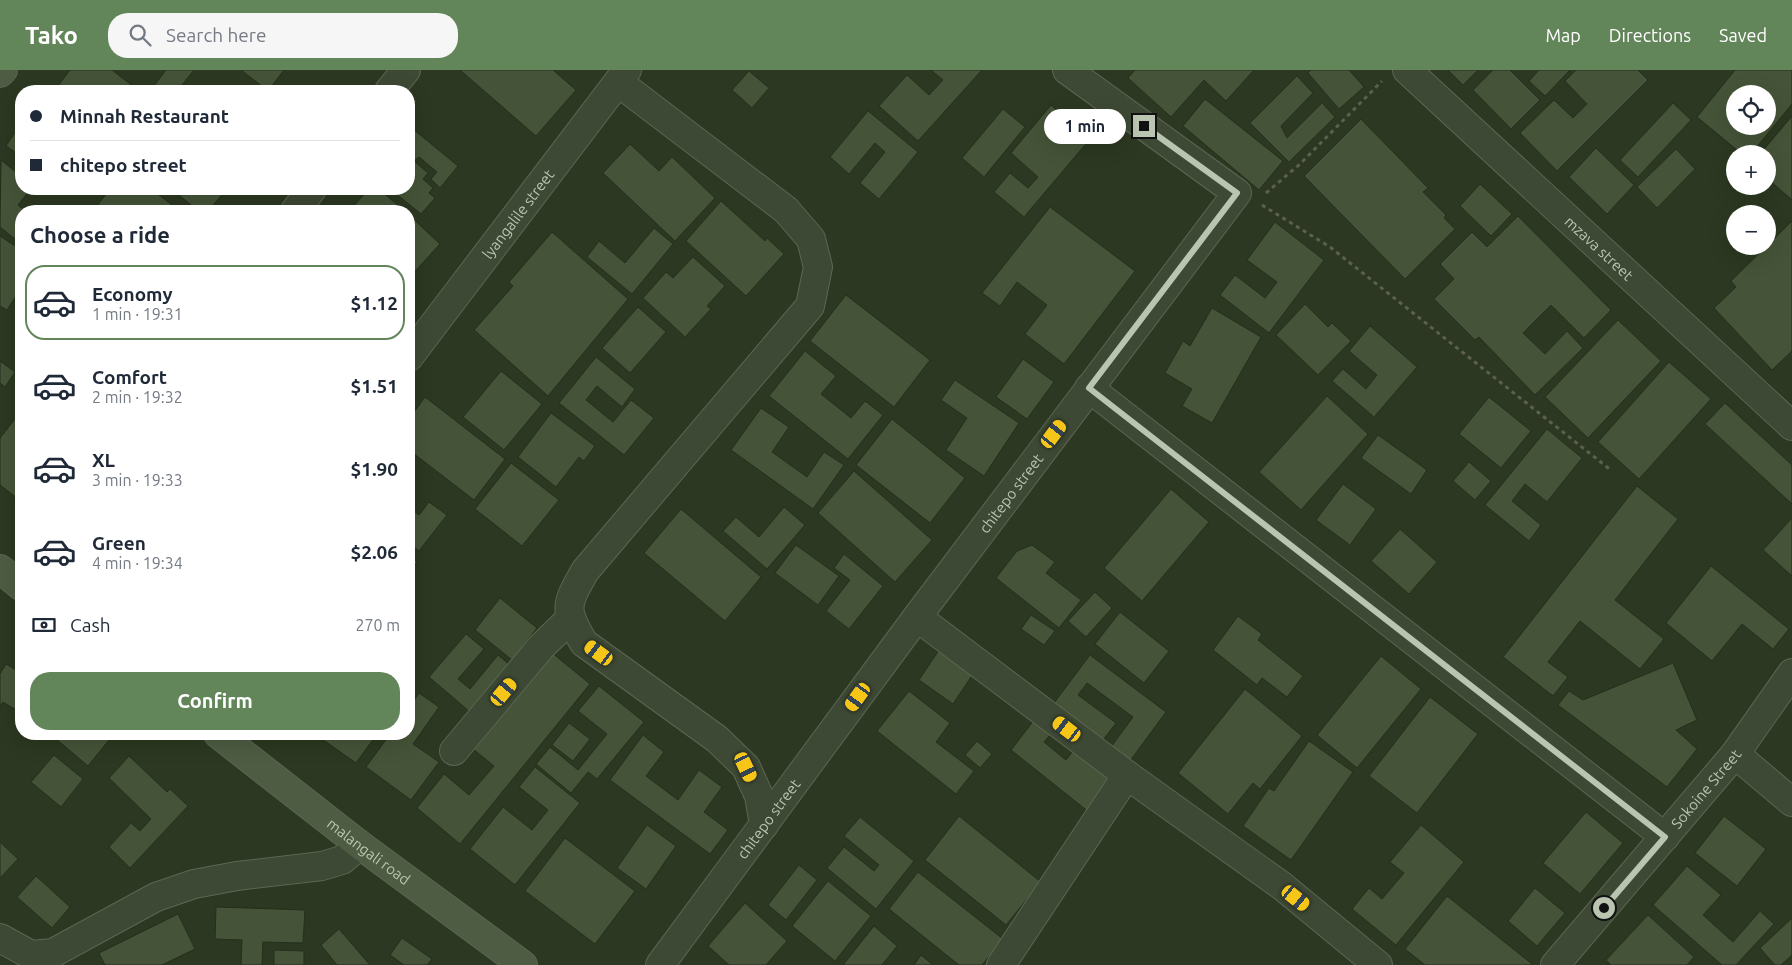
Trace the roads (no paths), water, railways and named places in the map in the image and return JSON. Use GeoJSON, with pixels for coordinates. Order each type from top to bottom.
{"type":"FeatureCollection","features":[{"type":"Feature","properties":{"kind":"street"},"geometry":{"type":"LineString","coordinates":[[0,73],[3,70]]}},
{"type":"Feature","properties":{"kind":"street"},"geometry":{"type":"LineString","coordinates":[[394,85],[406,70]]}},
{"type":"Feature","properties":{"kind":"street","name":"chitepo street"},"geometry":{"type":"LineString","coordinates":[[660,965],[1089,388],[1246,197],[1067,70]]}},
{"type":"Feature","properties":{"kind":"street","name":"mzava street"},"geometry":{"type":"LineString","coordinates":[[1397,73],[1792,426]]}},
{"type":"Feature","properties":{"kind":"street"},"geometry":{"type":"LineString","coordinates":[[622,76],[786,210],[811,239],[818,267],[810,306],[585,571],[569,600],[570,619],[584,642],[717,739],[746,767],[759,796],[764,825]]}},
{"type":"Feature","properties":{"kind":"street","name":"lyangalile street"},"geometry":{"type":"LineString","coordinates":[[415,349],[622,76]]}},
{"type":"Feature","properties":{"kind":"street"},"geometry":{"type":"LineString","coordinates":[[299,205],[307,195]]}},
{"type":"Feature","properties":{"kind":"street"},"geometry":{"type":"LineString","coordinates":[[1089,388],[1665,837]]}},
{"type":"Feature","properties":{"kind":"street"},"geometry":{"type":"LineString","coordinates":[[918,617],[1127,774],[1282,886],[1378,965]]}},
{"type":"Feature","properties":{"kind":"street"},"geometry":{"type":"LineString","coordinates":[[454,751],[542,647],[570,619]]}},
{"type":"Feature","properties":{"kind":"street","name":"Sokoine Street"},"geometry":{"type":"LineString","coordinates":[[1554,965],[1735,754],[1792,673]]}},
{"type":"Feature","properties":{"kind":"street","name":"malangali road"},"geometry":{"type":"LineString","coordinates":[[226,740],[360,845],[523,965]]}},
{"type":"Feature","properties":{"kind":"street"},"geometry":{"type":"LineString","coordinates":[[1735,754],[1792,802]]}},
{"type":"Feature","properties":{"kind":"street"},"geometry":{"type":"LineString","coordinates":[[1001,965],[1127,774]]}},
{"type":"Feature","properties":{"kind":"street"},"geometry":{"type":"LineString","coordinates":[[0,938],[31,955],[52,953],[156,897],[194,884],[237,876],[322,866],[342,860],[360,845]]}}]}
